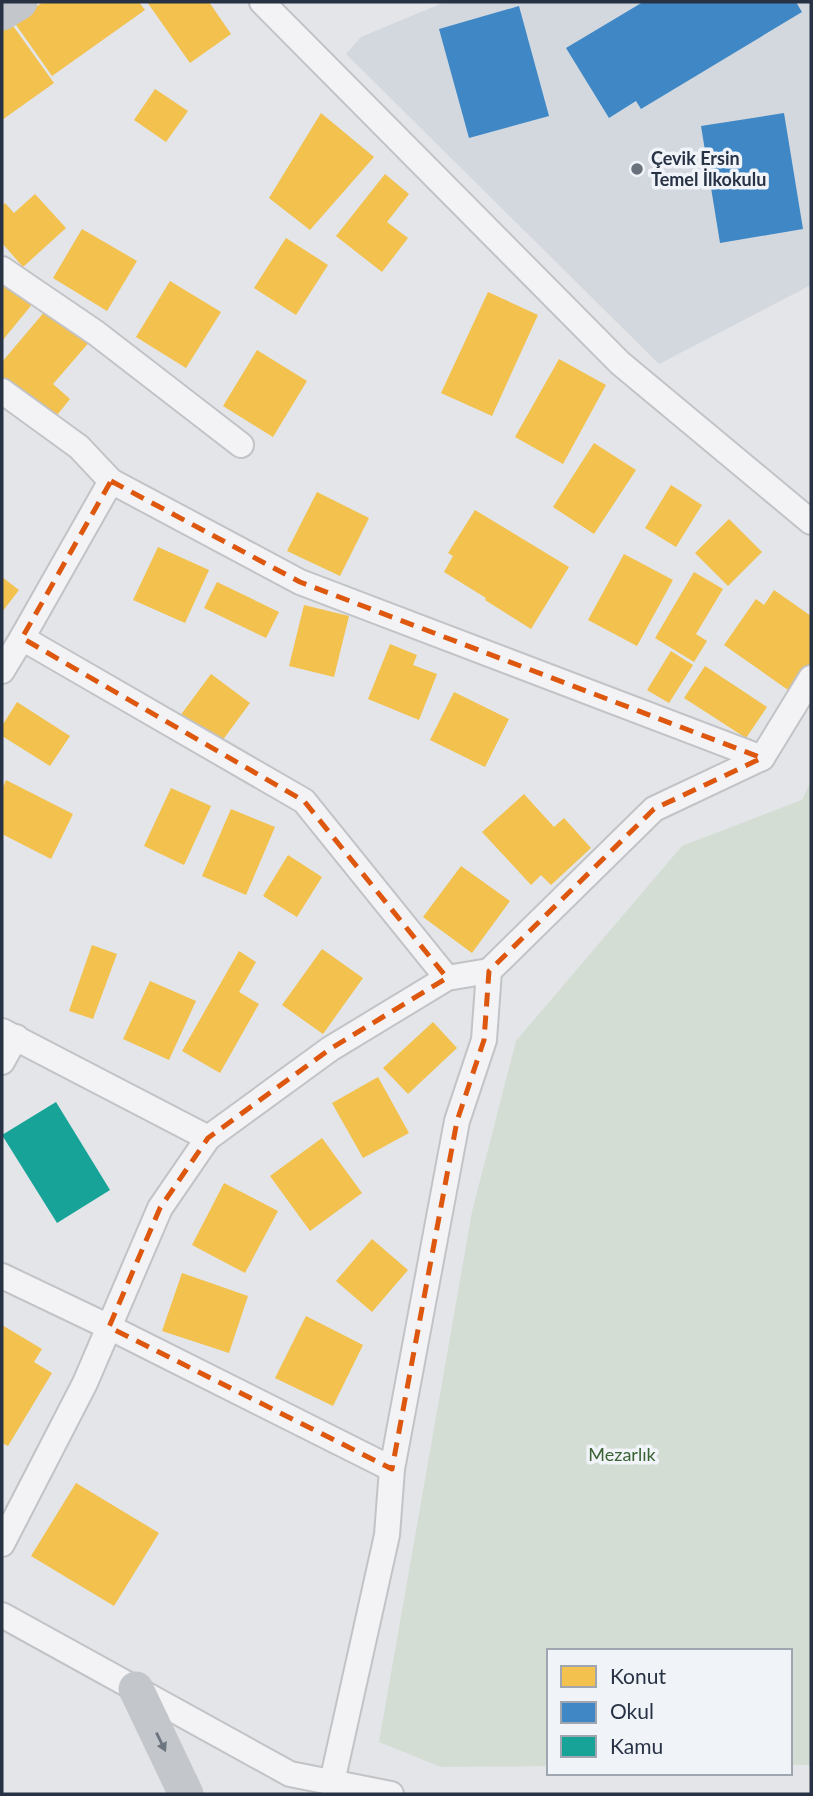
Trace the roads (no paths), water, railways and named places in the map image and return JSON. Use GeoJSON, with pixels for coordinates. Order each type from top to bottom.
{"type":"FeatureCollection","features":[{"type":"Feature","properties":{"kind":"street"},"geometry":{"type":"LineString","coordinates":[[2,13],[20,2]]}},
{"type":"Feature","properties":{"kind":"street"},"geometry":{"type":"LineString","coordinates":[[262,2],[620,363],[811,522]]}},
{"type":"Feature","properties":{"kind":"street"},"geometry":{"type":"LineString","coordinates":[[2,269],[96,333],[241,445]]}},
{"type":"Feature","properties":{"kind":"street"},"geometry":{"type":"LineString","coordinates":[[2,390],[79,447],[111,481],[300,582],[762,758]]}},
{"type":"Feature","properties":{"kind":"street"},"geometry":{"type":"LineString","coordinates":[[2,671],[111,481]]}},
{"type":"Feature","properties":{"kind":"street"},"geometry":{"type":"LineString","coordinates":[[22,638],[304,801],[447,978]]}},
{"type":"Feature","properties":{"kind":"street"},"geometry":{"type":"LineString","coordinates":[[2,1544],[85,1384],[160,1208],[208,1138],[330,1049],[447,978],[489,971],[654,809],[762,758],[811,678]]}},
{"type":"Feature","properties":{"kind":"street"},"geometry":{"type":"LineString","coordinates":[[332,1782],[387,1535],[392,1469],[457,1121],[484,1040],[489,971]]}},
{"type":"Feature","properties":{"kind":"street"},"geometry":{"type":"LineString","coordinates":[[2,1062],[9,1034],[208,1138]]}},
{"type":"Feature","properties":{"kind":"street"},"geometry":{"type":"LineString","coordinates":[[2,1276],[392,1469]]}},
{"type":"Feature","properties":{"kind":"street"},"geometry":{"type":"LineString","coordinates":[[2,1615],[290,1774],[391,1794]]}},
{"type":"Feature","properties":{"kind":"street"},"geometry":{"type":"LineString","coordinates":[[136,1689],[186,1794]]}},
{"type":"Feature","properties":{"kind":"place","name":"Çevik Ersin Temel İlkokulu"},"geometry":{"type":"Point","coordinates":[637,169]}},
{"type":"Feature","properties":{"kind":"park label","name":"Mezarlık"},"geometry":{"type":"Point","coordinates":[622,1455]}}]}
